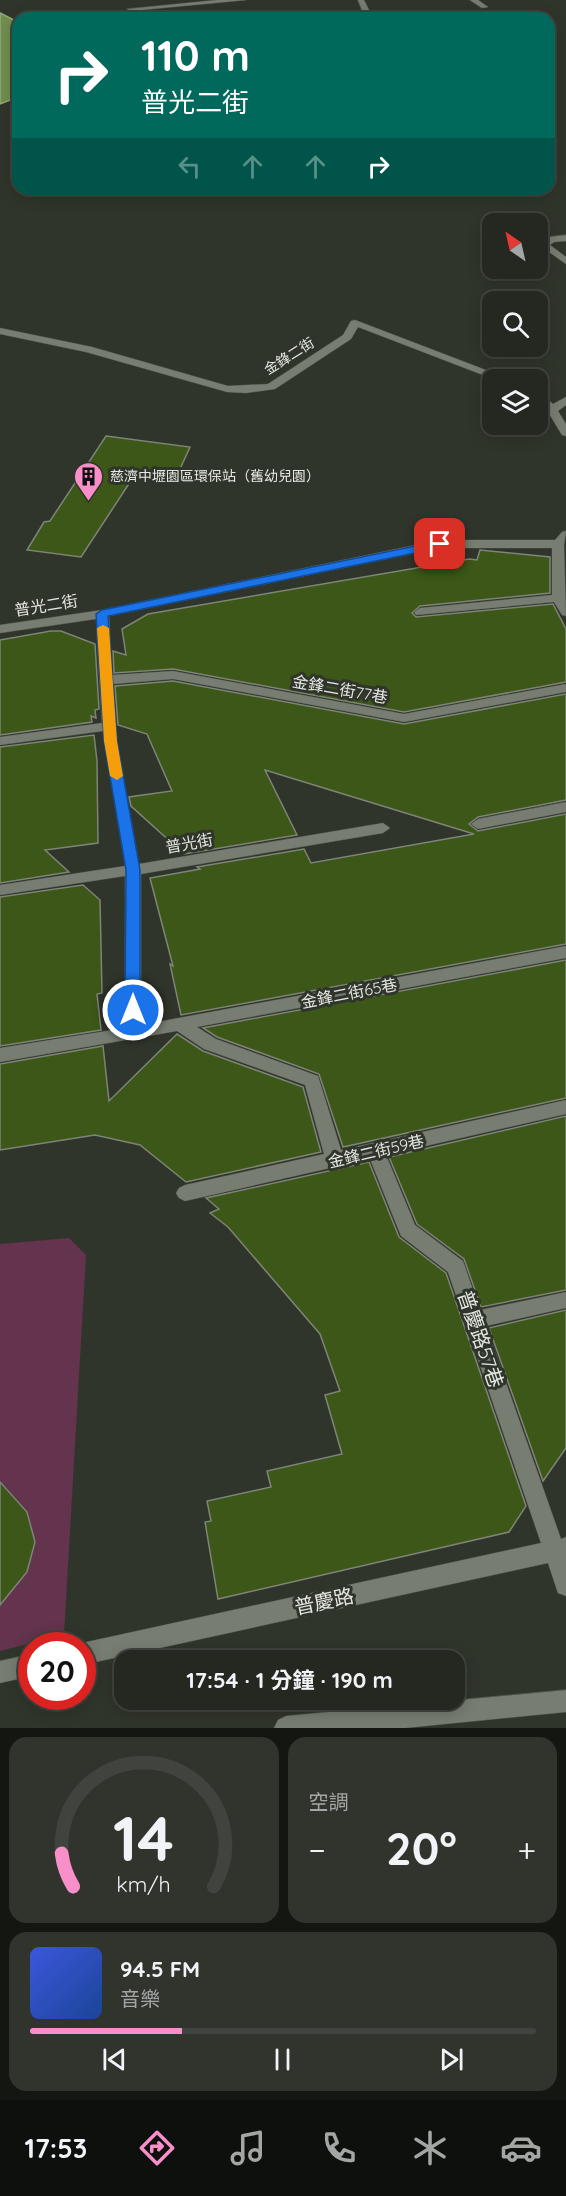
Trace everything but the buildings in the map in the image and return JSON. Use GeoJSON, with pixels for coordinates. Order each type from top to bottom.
{"type":"FeatureCollection","features":[{"type":"Feature","properties":{"kind":"lane"},"geometry":{"type":"LineString","coordinates":[[131,9],[243,0]]}},
{"type":"Feature","properties":{"kind":"lane"},"geometry":{"type":"LineString","coordinates":[[473,0],[484,7]]}},
{"type":"Feature","properties":{"kind":"lane"},"geometry":{"type":"LineString","coordinates":[[566,238],[551,239],[543,245],[566,261]]}},
{"type":"Feature","properties":{"kind":"lane","name":"金鋒二街"},"geometry":{"type":"LineString","coordinates":[[0,331],[88,349],[227,389],[246,390],[270,387],[347,337],[355,323],[482,371]]}},
{"type":"Feature","properties":{"kind":"lane"},"geometry":{"type":"LineString","coordinates":[[552,410],[566,400]]}},
{"type":"Feature","properties":{"kind":"lane"},"geometry":{"type":"LineString","coordinates":[[548,406],[566,433]]}},
{"type":"Feature","properties":{"kind":"lane"},"geometry":{"type":"LineString","coordinates":[[562,540],[558,598],[566,612]]}},
{"type":"Feature","properties":{"kind":"lane","name":"普光二街"},"geometry":{"type":"LineString","coordinates":[[0,629],[102,614],[440,544],[562,540]]}},
{"type":"Feature","properties":{"kind":"lane"},"geometry":{"type":"LineString","coordinates":[[420,612],[509,601],[558,598]]}},
{"type":"Feature","properties":{"kind":"lane"},"geometry":{"type":"LineString","coordinates":[[102,614],[111,741],[133,870],[133,1033]]}},
{"type":"Feature","properties":{"kind":"lane","name":"金鋒二街77巷"},"geometry":{"type":"LineString","coordinates":[[106,680],[173,675],[404,718],[566,688]]}},
{"type":"Feature","properties":{"kind":"lane"},"geometry":{"type":"LineString","coordinates":[[0,741],[110,726]]}},
{"type":"Feature","properties":{"kind":"lane"},"geometry":{"type":"LineString","coordinates":[[478,824],[566,807]]}},
{"type":"Feature","properties":{"kind":"lane","name":"普光街"},"geometry":{"type":"LineString","coordinates":[[0,890],[383,828]]}},
{"type":"Feature","properties":{"kind":"lane","name":"金鋒二街65巷"},"geometry":{"type":"LineString","coordinates":[[0,1055],[133,1033],[566,952]]}},
{"type":"Feature","properties":{"kind":"lane"},"geometry":{"type":"LineString","coordinates":[[179,1024],[210,1044],[312,1082],[335,1160]]}},
{"type":"Feature","properties":{"kind":"lane","name":"金鋒二街59巷"},"geometry":{"type":"LineString","coordinates":[[185,1193],[566,1107]]}},
{"type":"Feature","properties":{"kind":"lane","name":"普慶路57巷"},"geometry":{"type":"LineString","coordinates":[[375,1150],[408,1230],[456,1268],[561,1549],[566,1585]]}},
{"type":"Feature","properties":{"kind":"lane"},"geometry":{"type":"LineString","coordinates":[[474,1320],[566,1300]]}},
{"type":"Feature","properties":{"kind":"lane","name":"普慶路"},"geometry":{"type":"LineString","coordinates":[[96,1651],[561,1549]]}},
{"type":"Feature","properties":{"kind":"lane"},"geometry":{"type":"LineString","coordinates":[[0,1672],[18,1668]]}},
{"type":"Feature","properties":{"kind":"lane"},"geometry":{"type":"LineString","coordinates":[[286,1728],[566,1701]]}},
{"type":"Feature","properties":{"kind":"shaded area"},"geometry":{"type":"Polygon","coordinates":[[[0,13],[12,19],[12,99],[0,104],[0,13]]]}},
{"type":"Feature","properties":{"kind":"shaded area"},"geometry":{"type":"Polygon","coordinates":[[[69,1238],[86,1255],[64,1632],[18,1632],[18,1646],[0,1651],[0,1244],[69,1238]]]}},
{"type":"Feature","properties":{"kind":"slow traffic"},"geometry":{"type":"LineString","coordinates":[[103,628],[111,741],[117,776]]}},
{"type":"Feature","properties":{"kind":"place","name":"慈濟中壢園區環保站（舊幼兒園）"},"geometry":{"type":"Point","coordinates":[89,502]}},
{"type":"Feature","properties":{"kind":"route"},"geometry":{"type":"LineString","coordinates":[[133,1010],[133,870],[111,741],[102,614],[440,544]]}}]}
